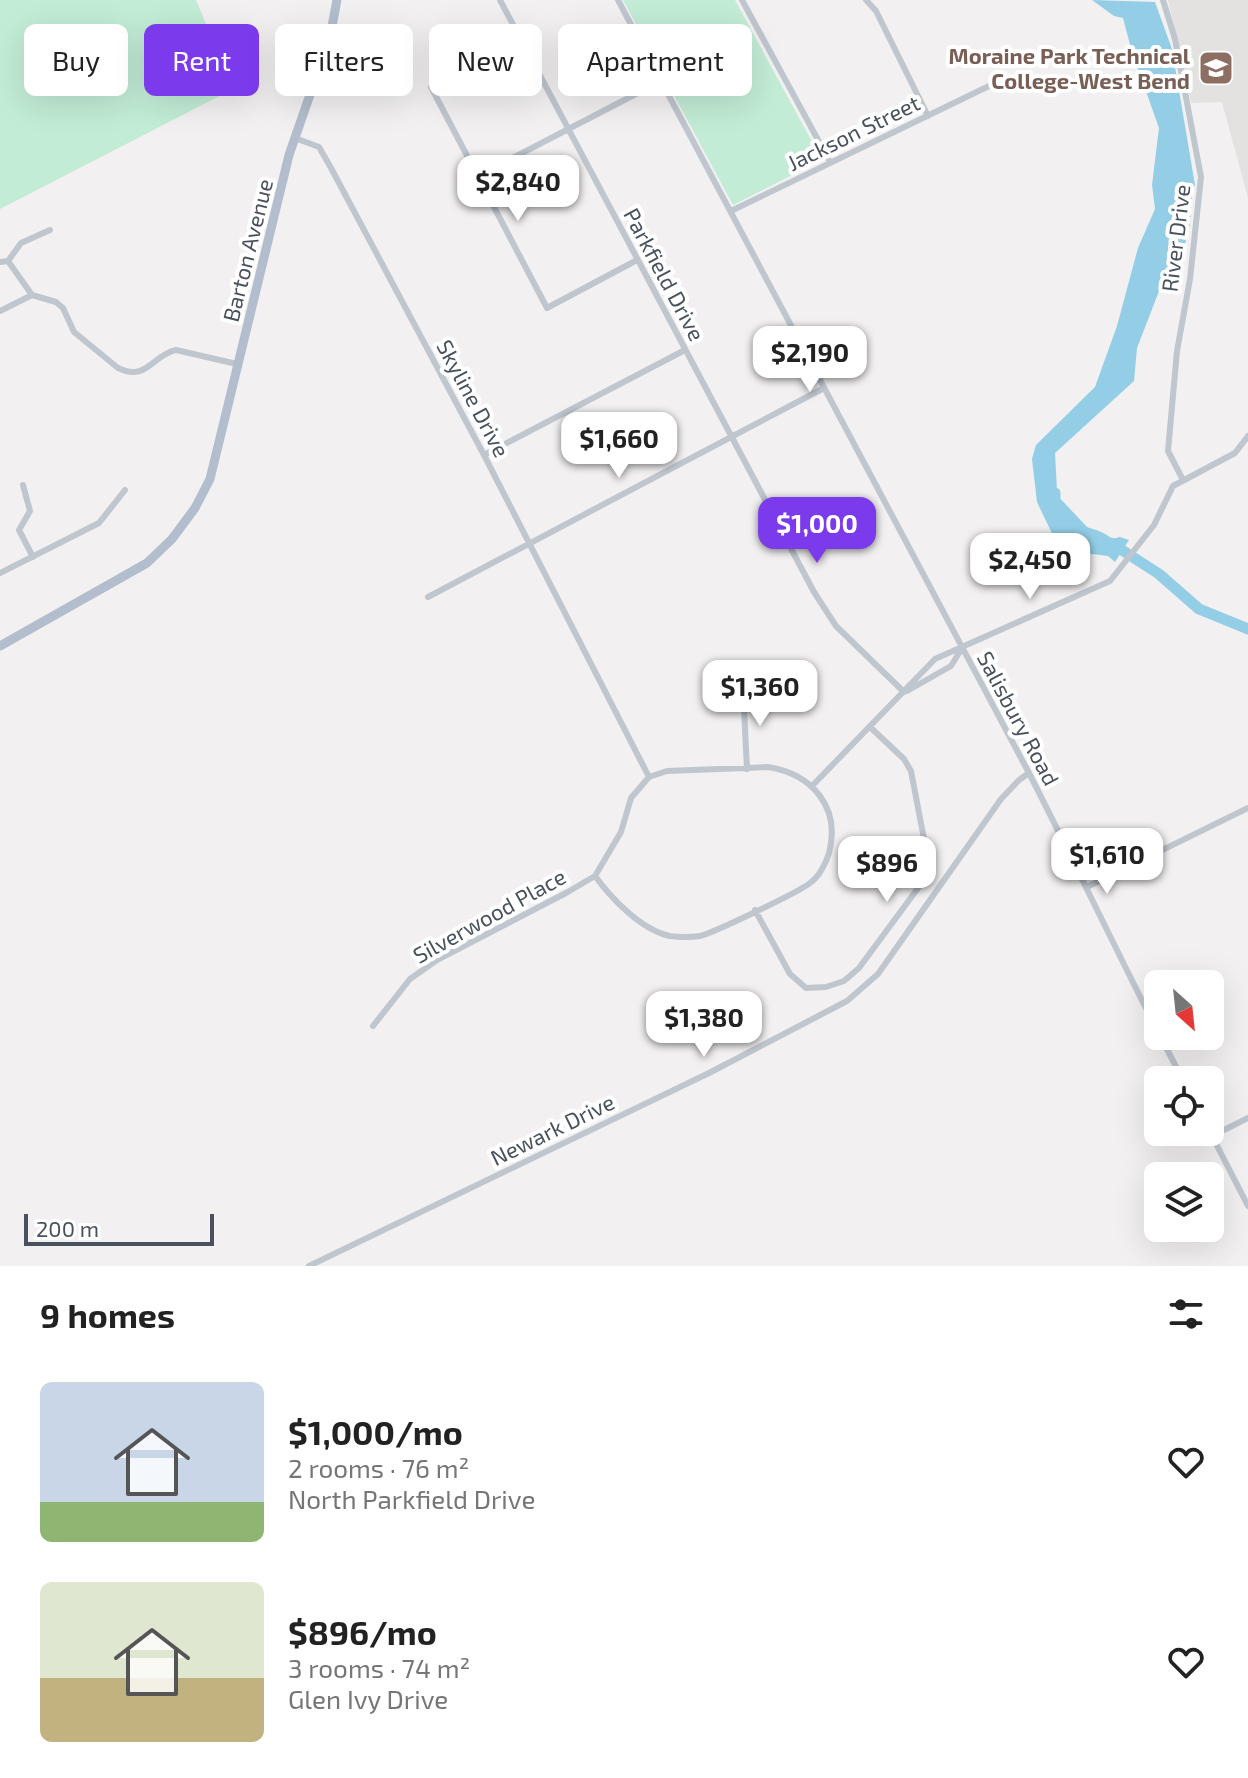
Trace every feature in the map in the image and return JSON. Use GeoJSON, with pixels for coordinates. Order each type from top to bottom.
{"type":"FeatureCollection","features":[{"type":"Feature","properties":{"kind":"main road","name":"Barton Avenue"},"geometry":{"type":"LineString","coordinates":[[0,646],[147,563],[172,539],[195,508],[210,479],[295,138],[330,37],[337,0]]}},
{"type":"Feature","properties":{"kind":"street","name":"Parkfield Drive"},"geometry":{"type":"LineString","coordinates":[[500,0],[814,592],[836,626],[904,692]]}},
{"type":"Feature","properties":{"kind":"street","name":"Salisbury Road"},"geometry":{"type":"LineString","coordinates":[[618,0],[631,24]]}},
{"type":"Feature","properties":{"kind":"street"},"geometry":{"type":"LineString","coordinates":[[742,0],[830,162]]}},
{"type":"Feature","properties":{"kind":"street"},"geometry":{"type":"LineString","coordinates":[[866,0],[876,11],[928,116]]}},
{"type":"Feature","properties":{"kind":"street","name":"River Drive"},"geometry":{"type":"LineString","coordinates":[[1163,0],[1175,39],[1201,177],[1190,279],[1177,351],[1168,451],[1183,480]]}},
{"type":"Feature","properties":{"kind":"street","name":"Jackson Street"},"geometry":{"type":"LineString","coordinates":[[731,211],[991,85]]}},
{"type":"Feature","properties":{"kind":"street"},"geometry":{"type":"LineString","coordinates":[[436,96],[547,308],[637,260]]}},
{"type":"Feature","properties":{"kind":"street"},"geometry":{"type":"LineString","coordinates":[[476,177],[631,96]]}},
{"type":"Feature","properties":{"kind":"street","name":"Salisbury Road"},"geometry":{"type":"LineString","coordinates":[[669,96],[1029,773],[1144,1005]]}},
{"type":"Feature","properties":{"kind":"street","name":"Skyline Drive"},"geometry":{"type":"LineString","coordinates":[[295,138],[319,147],[325,157],[484,455],[649,777]]}},
{"type":"Feature","properties":{"kind":"street"},"geometry":{"type":"LineString","coordinates":[[50,230],[21,243],[4,261],[32,295],[56,302],[63,308],[74,332],[118,368],[140,373],[167,352],[176,350],[237,364]]}},
{"type":"Feature","properties":{"kind":"street"},"geometry":{"type":"LineString","coordinates":[[0,311],[32,295]]}},
{"type":"Feature","properties":{"kind":"street"},"geometry":{"type":"LineString","coordinates":[[484,455],[685,350]]}},
{"type":"Feature","properties":{"kind":"street"},"geometry":{"type":"LineString","coordinates":[[428,597],[824,388]]}},
{"type":"Feature","properties":{"kind":"street"},"geometry":{"type":"LineString","coordinates":[[812,786],[935,659],[1110,581],[1154,525],[1169,491],[1183,480],[1235,453],[1248,436]]}},
{"type":"Feature","properties":{"kind":"street"},"geometry":{"type":"LineString","coordinates":[[23,485],[30,511],[19,530],[33,557]]}},
{"type":"Feature","properties":{"kind":"street"},"geometry":{"type":"LineString","coordinates":[[0,573],[99,523],[125,490]]}},
{"type":"Feature","properties":{"kind":"street"},"geometry":{"type":"LineString","coordinates":[[904,692],[951,666],[962,648]]}},
{"type":"Feature","properties":{"kind":"street"},"geometry":{"type":"LineString","coordinates":[[743,689],[747,769]]}},
{"type":"Feature","properties":{"kind":"street"},"geometry":{"type":"LineString","coordinates":[[755,910],[790,974],[806,988],[826,987],[844,981],[859,968],[921,884],[928,860],[911,771],[904,759],[870,727]]}},
{"type":"Feature","properties":{"kind":"street"},"geometry":{"type":"LineString","coordinates":[[768,767],[787,770],[812,786],[825,803],[832,824],[827,862],[811,883],[699,936],[670,936],[644,925],[595,876],[621,832],[631,798],[649,777],[667,771],[747,769],[768,767]]}},
{"type":"Feature","properties":{"kind":"street","name":"Newark Drive"},"geometry":{"type":"LineString","coordinates":[[309,1266],[709,1073],[847,1001],[878,974],[1001,799],[1029,773]]}},
{"type":"Feature","properties":{"kind":"street"},"geometry":{"type":"LineString","coordinates":[[1087,887],[1248,808]]}},
{"type":"Feature","properties":{"kind":"street","name":"Silverwood Place"},"geometry":{"type":"LineString","coordinates":[[373,1026],[410,979],[437,960],[595,876]]}},
{"type":"Feature","properties":{"kind":"street"},"geometry":{"type":"LineString","coordinates":[[1224,1128],[1248,1118]]}},
{"type":"Feature","properties":{"kind":"street"},"geometry":{"type":"LineString","coordinates":[[1217,1146],[1248,1206]]}},
{"type":"Feature","properties":{"kind":"shaded area","name":"Moraine Park Technical College-West Bend"},"geometry":{"type":"Polygon","coordinates":[[[1168,0],[1248,0],[1248,198],[1222,102],[1191,103],[1168,0]]]}},
{"type":"Feature","properties":{"kind":"green space"},"geometry":{"type":"Polygon","coordinates":[[[0,0],[196,0],[206,24],[144,24],[144,96],[219,96],[0,209],[0,0]]]}},
{"type":"Feature","properties":{"kind":"green space"},"geometry":{"type":"Polygon","coordinates":[[[623,0],[735,0],[748,24],[636,24],[623,0]]]}},
{"type":"Feature","properties":{"kind":"green space"},"geometry":{"type":"Polygon","coordinates":[[[752,31],[822,160],[733,205],[675,96],[752,96],[752,31]]]}},
{"type":"Feature","properties":{"kind":"water"},"geometry":{"type":"Polygon","coordinates":[[[1092,0],[1155,2],[1172,49],[1195,185],[1184,248],[1166,273],[1137,348],[1134,381],[1055,453],[1058,510],[1072,521],[1112,539],[1120,537],[1129,540],[1115,562],[1108,556],[1068,551],[1058,546],[1037,502],[1032,459],[1036,445],[1095,387],[1117,326],[1138,248],[1155,209],[1152,185],[1159,128],[1123,18],[1114,16],[1092,0]]]}},
{"type":"Feature","properties":{"kind":"waterway"},"geometry":{"type":"LineString","coordinates":[[1055,493],[1055,501],[1087,535]]}},
{"type":"Feature","properties":{"kind":"waterway"},"geometry":{"type":"LineString","coordinates":[[1111,543],[1159,574],[1199,609],[1248,629]]}},
{"type":"Feature","properties":{"kind":"place","name":"Moraine Park Technical College-West Bend"},"geometry":{"type":"Point","coordinates":[1216,68]}}]}
